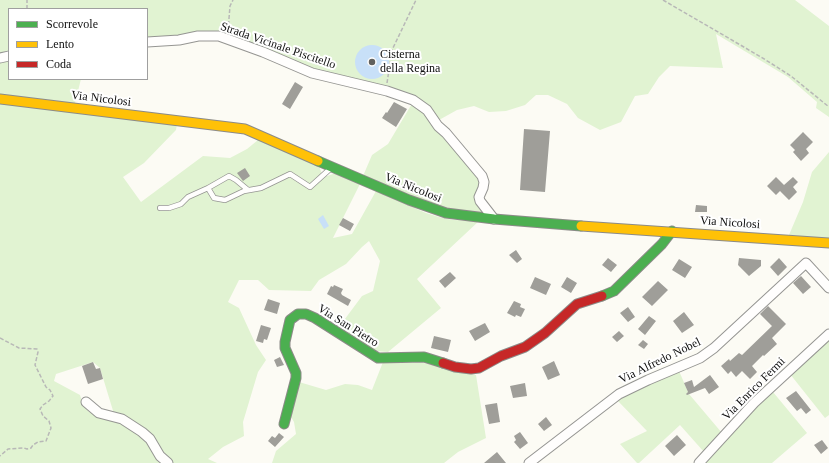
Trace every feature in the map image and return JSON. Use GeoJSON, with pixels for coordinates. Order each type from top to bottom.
{"type":"FeatureCollection","features":[{"type":"Feature","properties":{"kind":"main road","name":"Via Nicolosi"},"geometry":{"type":"LineString","coordinates":[[0,99],[228,126],[245,130],[427,207],[446,213],[494,219],[829,243]]}},
{"type":"Feature","properties":{"kind":"main road","name":"Via San Pietro"},"geometry":{"type":"LineString","coordinates":[[284,424],[296,378],[296,373],[285,348],[285,342],[290,320],[298,314],[306,314],[315,318],[378,358],[424,357],[455,367],[471,369],[479,368],[501,356],[525,347],[545,333],[577,304],[614,291],[662,244],[672,231]]}},
{"type":"Feature","properties":{"kind":"street","name":"Strada Vicinale Piscitello"},"geometry":{"type":"LineString","coordinates":[[148,42],[179,40],[198,36],[219,36],[269,54],[312,73],[387,91],[406,97],[420,104],[427,110],[438,126],[475,167],[484,182],[479,197],[480,201],[494,219]]}},
{"type":"Feature","properties":{"kind":"street","name":"Via Alfredo Nobel"},"geometry":{"type":"LineString","coordinates":[[529,463],[619,394],[700,358],[714,348],[806,263],[829,288]]}},
{"type":"Feature","properties":{"kind":"street","name":"Via Enrico Fermi"},"geometry":{"type":"LineString","coordinates":[[699,463],[754,403],[829,334]]}},
{"type":"Feature","properties":{"kind":"street"},"geometry":{"type":"LineString","coordinates":[[86,402],[98,413],[122,419],[142,432],[150,439],[160,456],[168,463]]}},
{"type":"Feature","properties":{"kind":"lane"},"geometry":{"type":"LineString","coordinates":[[208,188],[214,198],[225,200],[248,190],[261,188],[290,174],[310,187],[332,167]]}},
{"type":"Feature","properties":{"kind":"lane"},"geometry":{"type":"LineString","coordinates":[[160,208],[169,208],[181,204],[188,197],[229,176],[248,190]]}},
{"type":"Feature","properties":{"kind":"path"},"geometry":{"type":"LineString","coordinates":[[227,39],[230,6],[233,0]]}},
{"type":"Feature","properties":{"kind":"path"},"geometry":{"type":"LineString","coordinates":[[387,91],[392,50],[416,0]]}},
{"type":"Feature","properties":{"kind":"path"},"geometry":{"type":"LineString","coordinates":[[663,0],[791,76],[829,107]]}},
{"type":"Feature","properties":{"kind":"path"},"geometry":{"type":"LineString","coordinates":[[0,338],[19,348],[37,349],[36,365],[46,386],[53,396],[49,402],[43,404],[40,409],[43,416],[49,421],[51,428],[46,441],[38,442],[32,445],[31,448],[27,449],[8,449],[0,456]]}},
{"type":"Feature","properties":{"kind":"green space"},"geometry":{"type":"Polygon","coordinates":[[[0,0],[795,0],[829,26],[829,117],[816,108],[817,102],[788,77],[716,34],[723,68],[670,66],[659,77],[648,94],[635,96],[621,122],[600,130],[578,118],[567,104],[548,95],[536,95],[525,105],[506,111],[489,112],[474,106],[457,110],[439,120],[414,97],[406,92],[321,71],[200,33],[148,38],[148,8],[8,8],[8,51],[0,53],[0,0]]]}},
{"type":"Feature","properties":{"kind":"green space"},"geometry":{"type":"Polygon","coordinates":[[[8,60],[8,80],[81,80],[75,103],[0,94],[0,63],[8,60]]]}},
{"type":"Feature","properties":{"kind":"green space"},"geometry":{"type":"Polygon","coordinates":[[[413,102],[426,112],[479,176],[487,215],[445,209],[363,176],[372,155],[388,144],[413,102]]]}},
{"type":"Feature","properties":{"kind":"green space"},"geometry":{"type":"Polygon","coordinates":[[[0,103],[177,124],[176,130],[144,163],[123,177],[141,202],[203,156],[230,158],[247,149],[258,140],[319,166],[322,174],[327,176],[336,173],[360,184],[333,238],[352,234],[376,191],[426,213],[439,217],[453,220],[479,221],[417,279],[441,308],[388,352],[376,351],[339,327],[362,296],[373,291],[380,261],[369,241],[346,264],[319,280],[311,291],[269,290],[258,280],[239,280],[228,302],[239,308],[256,345],[266,360],[258,372],[243,422],[244,436],[223,447],[208,459],[217,463],[173,463],[166,458],[152,438],[141,428],[114,414],[100,368],[93,362],[56,374],[54,381],[80,395],[83,405],[89,412],[126,424],[140,433],[147,439],[158,457],[165,463],[0,463],[0,103]]]}},
{"type":"Feature","properties":{"kind":"green space"},"geometry":{"type":"Polygon","coordinates":[[[829,152],[829,239],[789,235],[803,202],[812,172],[829,152]]]}},
{"type":"Feature","properties":{"kind":"green space"},"geometry":{"type":"Polygon","coordinates":[[[829,339],[829,415],[825,418],[790,374],[829,339]]]}},
{"type":"Feature","properties":{"kind":"green space"},"geometry":{"type":"Polygon","coordinates":[[[383,362],[424,363],[476,375],[486,438],[458,452],[444,463],[272,463],[276,451],[296,434],[294,422],[291,417],[299,382],[326,390],[345,384],[358,385],[372,390],[383,362]]]}},
{"type":"Feature","properties":{"kind":"green space"},"geometry":{"type":"Polygon","coordinates":[[[679,371],[689,394],[722,433],[704,452],[680,425],[639,463],[637,463],[620,444],[647,431],[617,400],[679,371]]]}},
{"type":"Feature","properties":{"kind":"green space"},"geometry":{"type":"Polygon","coordinates":[[[773,392],[807,433],[772,463],[704,463],[757,406],[773,392]]]}},
{"type":"Feature","properties":{"kind":"water","name":"Cisterna della Regina"},"geometry":{"type":"Polygon","coordinates":[[[369,45],[375,45],[384,50],[388,56],[388,68],[384,74],[375,79],[369,79],[360,74],[355,65],[355,59],[360,50],[369,45]]]}},
{"type":"Feature","properties":{"kind":"water"},"geometry":{"type":"Polygon","coordinates":[[[323,215],[329,226],[324,229],[318,219],[323,215]]]}},
{"type":"Feature","properties":{"kind":"building"},"geometry":{"type":"Polygon","coordinates":[[[295,82],[303,87],[290,109],[282,104],[295,82]]]}},
{"type":"Feature","properties":{"kind":"building"},"geometry":{"type":"Polygon","coordinates":[[[394,102],[407,109],[396,127],[382,118],[394,102]]]}},
{"type":"Feature","properties":{"kind":"building"},"geometry":{"type":"Polygon","coordinates":[[[524,129],[550,131],[545,192],[520,190],[524,129]]]}},
{"type":"Feature","properties":{"kind":"building"},"geometry":{"type":"Polygon","coordinates":[[[803,132],[813,142],[806,149],[809,153],[801,161],[793,152],[795,150],[790,145],[803,132]]]}},
{"type":"Feature","properties":{"kind":"building"},"geometry":{"type":"Polygon","coordinates":[[[245,168],[250,176],[243,181],[237,173],[245,168]]]}},
{"type":"Feature","properties":{"kind":"building"},"geometry":{"type":"Polygon","coordinates":[[[776,177],[784,185],[793,177],[798,182],[793,187],[797,192],[789,200],[780,191],[776,195],[767,186],[776,177]]]}},
{"type":"Feature","properties":{"kind":"building"},"geometry":{"type":"Polygon","coordinates":[[[696,205],[707,206],[707,212],[695,212],[696,205]]]}},
{"type":"Feature","properties":{"kind":"building"},"geometry":{"type":"Polygon","coordinates":[[[343,218],[354,224],[350,231],[339,225],[343,218]]]}},
{"type":"Feature","properties":{"kind":"building"},"geometry":{"type":"Polygon","coordinates":[[[516,250],[522,259],[517,263],[509,255],[516,250]]]}},
{"type":"Feature","properties":{"kind":"building"},"geometry":{"type":"Polygon","coordinates":[[[608,258],[617,265],[611,272],[602,265],[608,258]]]}},
{"type":"Feature","properties":{"kind":"building"},"geometry":{"type":"Polygon","coordinates":[[[739,258],[761,260],[761,266],[749,276],[738,265],[739,258]]]}},
{"type":"Feature","properties":{"kind":"building"},"geometry":{"type":"Polygon","coordinates":[[[779,258],[787,267],[778,276],[770,267],[779,258]]]}},
{"type":"Feature","properties":{"kind":"building"},"geometry":{"type":"Polygon","coordinates":[[[679,259],[692,267],[685,278],[672,270],[679,259]]]}},
{"type":"Feature","properties":{"kind":"building"},"geometry":{"type":"Polygon","coordinates":[[[450,272],[456,278],[445,288],[439,281],[450,272]]]}},
{"type":"Feature","properties":{"kind":"building"},"geometry":{"type":"Polygon","coordinates":[[[801,276],[811,287],[803,294],[793,283],[801,276]]]}},
{"type":"Feature","properties":{"kind":"building"},"geometry":{"type":"Polygon","coordinates":[[[535,277],[551,284],[546,295],[530,288],[535,277]]]}},
{"type":"Feature","properties":{"kind":"building"},"geometry":{"type":"Polygon","coordinates":[[[567,277],[577,283],[571,293],[561,287],[567,277]]]}},
{"type":"Feature","properties":{"kind":"building"},"geometry":{"type":"Polygon","coordinates":[[[658,281],[668,290],[652,306],[642,297],[658,281]]]}},
{"type":"Feature","properties":{"kind":"building"},"geometry":{"type":"Polygon","coordinates":[[[334,285],[343,289],[341,293],[342,295],[351,300],[348,306],[327,294],[331,286],[333,287],[334,285]]]}},
{"type":"Feature","properties":{"kind":"building"},"geometry":{"type":"Polygon","coordinates":[[[268,299],[280,303],[277,314],[264,310],[268,299]]]}},
{"type":"Feature","properties":{"kind":"building"},"geometry":{"type":"Polygon","coordinates":[[[514,301],[521,304],[520,307],[525,309],[521,317],[516,315],[515,317],[507,313],[514,301]]]}},
{"type":"Feature","properties":{"kind":"building"},"geometry":{"type":"Polygon","coordinates":[[[768,306],[786,324],[772,338],[777,344],[752,366],[757,372],[750,379],[742,371],[736,377],[731,371],[728,374],[721,366],[729,359],[730,361],[739,353],[742,355],[772,326],[760,314],[768,306]]]}},
{"type":"Feature","properties":{"kind":"building"},"geometry":{"type":"Polygon","coordinates":[[[628,307],[635,317],[628,322],[620,313],[628,307]]]}},
{"type":"Feature","properties":{"kind":"building"},"geometry":{"type":"Polygon","coordinates":[[[684,312],[694,325],[682,333],[673,321],[684,312]]]}},
{"type":"Feature","properties":{"kind":"building"},"geometry":{"type":"Polygon","coordinates":[[[649,316],[656,321],[645,335],[638,329],[649,316]]]}},
{"type":"Feature","properties":{"kind":"building"},"geometry":{"type":"Polygon","coordinates":[[[485,323],[490,332],[475,341],[469,331],[485,323]]]}},
{"type":"Feature","properties":{"kind":"building"},"geometry":{"type":"Polygon","coordinates":[[[261,325],[271,328],[267,340],[264,339],[263,343],[256,341],[261,325]]]}},
{"type":"Feature","properties":{"kind":"building"},"geometry":{"type":"Polygon","coordinates":[[[619,331],[624,336],[617,342],[612,337],[619,331]]]}},
{"type":"Feature","properties":{"kind":"building"},"geometry":{"type":"Polygon","coordinates":[[[434,336],[451,340],[448,352],[431,348],[434,336]]]}},
{"type":"Feature","properties":{"kind":"building"},"geometry":{"type":"Polygon","coordinates":[[[643,340],[648,344],[644,349],[638,345],[643,340]]]}},
{"type":"Feature","properties":{"kind":"building"},"geometry":{"type":"Polygon","coordinates":[[[280,357],[284,365],[277,367],[274,360],[280,357]]]}},
{"type":"Feature","properties":{"kind":"building"},"geometry":{"type":"Polygon","coordinates":[[[554,361],[560,375],[548,380],[542,367],[554,361]]]}},
{"type":"Feature","properties":{"kind":"building"},"geometry":{"type":"Polygon","coordinates":[[[93,362],[96,369],[100,368],[103,379],[88,384],[82,366],[93,362]]]}},
{"type":"Feature","properties":{"kind":"building"},"geometry":{"type":"Polygon","coordinates":[[[710,375],[719,387],[709,394],[705,388],[687,395],[686,394],[688,392],[684,383],[692,380],[694,387],[710,375]]]}},
{"type":"Feature","properties":{"kind":"building"},"geometry":{"type":"Polygon","coordinates":[[[525,383],[527,396],[513,398],[510,386],[525,383]]]}},
{"type":"Feature","properties":{"kind":"building"},"geometry":{"type":"Polygon","coordinates":[[[796,391],[811,410],[806,414],[801,408],[797,411],[786,398],[796,391]]]}},
{"type":"Feature","properties":{"kind":"building"},"geometry":{"type":"Polygon","coordinates":[[[497,403],[500,422],[489,424],[485,405],[497,403]]]}},
{"type":"Feature","properties":{"kind":"building"},"geometry":{"type":"Polygon","coordinates":[[[546,417],[552,425],[544,431],[538,424],[546,417]]]}},
{"type":"Feature","properties":{"kind":"building"},"geometry":{"type":"Polygon","coordinates":[[[520,432],[528,443],[520,449],[514,442],[516,440],[514,436],[520,432]]]}},
{"type":"Feature","properties":{"kind":"building"},"geometry":{"type":"Polygon","coordinates":[[[279,433],[284,437],[275,447],[268,441],[272,436],[275,438],[279,433]]]}},
{"type":"Feature","properties":{"kind":"building"},"geometry":{"type":"Polygon","coordinates":[[[677,435],[686,445],[674,456],[665,446],[677,435]]]}},
{"type":"Feature","properties":{"kind":"building"},"geometry":{"type":"Polygon","coordinates":[[[822,440],[828,448],[821,454],[814,445],[822,440]]]}},
{"type":"Feature","properties":{"kind":"building"},"geometry":{"type":"Polygon","coordinates":[[[497,452],[506,463],[484,463],[497,452]]]}},
{"type":"Feature","properties":{"kind":"traffic: fast"},"geometry":{"type":"LineString","coordinates":[[318,161],[409,200],[446,213],[494,219],[581,226]]}},
{"type":"Feature","properties":{"kind":"traffic: fast"},"geometry":{"type":"LineString","coordinates":[[602,296],[614,291],[662,244],[672,231]]}},
{"type":"Feature","properties":{"kind":"traffic: fast"},"geometry":{"type":"LineString","coordinates":[[284,424],[296,378],[296,373],[285,348],[285,342],[290,320],[298,314],[306,314],[315,318],[378,358],[424,357],[443,363]]}},
{"type":"Feature","properties":{"kind":"traffic: slow"},"geometry":{"type":"LineString","coordinates":[[0,99],[245,129],[318,161]]}},
{"type":"Feature","properties":{"kind":"traffic: slow"},"geometry":{"type":"LineString","coordinates":[[581,226],[829,243]]}},
{"type":"Feature","properties":{"kind":"traffic: jam"},"geometry":{"type":"LineString","coordinates":[[443,363],[455,367],[471,369],[479,368],[501,356],[525,347],[545,333],[577,304],[602,296]]}},
{"type":"Feature","properties":{"kind":"place","name":"Cisterna della Regina"},"geometry":{"type":"Point","coordinates":[372,62]}}]}
